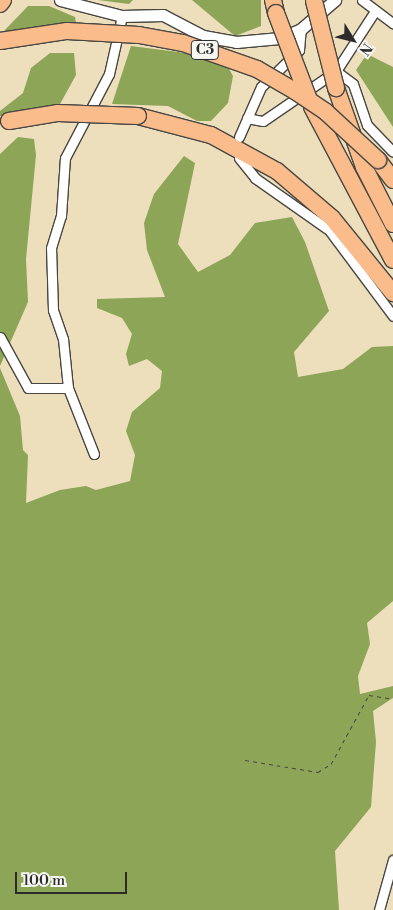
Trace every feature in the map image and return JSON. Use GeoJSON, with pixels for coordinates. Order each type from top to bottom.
{"type":"FeatureCollection","features":[{"type":"Feature","properties":{"kind":"highway"},"geometry":{"type":"LineString","coordinates":[[0,4],[3,0]]}},
{"type":"Feature","properties":{"kind":"highway"},"geometry":{"type":"LineString","coordinates":[[314,1],[336,88],[364,167],[393,224]]}},
{"type":"Feature","properties":{"kind":"highway"},"geometry":{"type":"LineString","coordinates":[[274,7],[312,107],[393,260]]}},
{"type":"Feature","properties":{"kind":"highway","name":"C3"},"geometry":{"type":"LineString","coordinates":[[0,41],[66,31],[139,34],[183,43],[257,69],[326,112],[378,160],[393,180]]}},
{"type":"Feature","properties":{"kind":"highway"},"geometry":{"type":"LineString","coordinates":[[4,122],[58,113],[138,116],[211,135],[276,171],[338,224],[393,293]]}},
{"type":"Feature","properties":{"kind":"street"},"geometry":{"type":"LineString","coordinates":[[60,0],[122,16],[163,15],[203,36],[236,42],[280,38],[301,29],[335,0]]}},
{"type":"Feature","properties":{"kind":"street"},"geometry":{"type":"LineString","coordinates":[[362,0],[393,23]]}},
{"type":"Feature","properties":{"kind":"street"},"geometry":{"type":"LineString","coordinates":[[247,118],[263,121],[336,71],[375,11]]}},
{"type":"Feature","properties":{"kind":"street"},"geometry":{"type":"LineString","coordinates":[[94,454],[68,388],[63,339],[53,310],[51,248],[61,216],[65,158],[110,74],[122,16]]}},
{"type":"Feature","properties":{"kind":"street"},"geometry":{"type":"LineString","coordinates":[[239,137],[261,87],[299,50],[301,29]]}},
{"type":"Feature","properties":{"kind":"street"},"geometry":{"type":"LineString","coordinates":[[336,71],[346,74],[353,84],[367,125],[393,152]]}},
{"type":"Feature","properties":{"kind":"street"},"geometry":{"type":"LineString","coordinates":[[239,158],[255,178],[329,230],[393,316]]}},
{"type":"Feature","properties":{"kind":"street"},"geometry":{"type":"LineString","coordinates":[[0,337],[28,388],[68,388]]}},
{"type":"Feature","properties":{"kind":"street"},"geometry":{"type":"LineString","coordinates":[[379,910],[393,860]]}},
{"type":"Feature","properties":{"kind":"path"},"geometry":{"type":"LineString","coordinates":[[245,760],[318,772],[331,764],[369,695],[393,699]]}},
{"type":"Feature","properties":{"kind":"green space"},"geometry":{"type":"Polygon","coordinates":[[[98,0],[133,0],[129,4],[98,0]]]}},
{"type":"Feature","properties":{"kind":"green space"},"geometry":{"type":"Polygon","coordinates":[[[192,0],[261,0],[261,26],[235,36],[192,0]]]}},
{"type":"Feature","properties":{"kind":"green space"},"geometry":{"type":"Polygon","coordinates":[[[28,6],[49,6],[75,17],[76,23],[2,33],[28,6]]]}},
{"type":"Feature","properties":{"kind":"green space"},"geometry":{"type":"Polygon","coordinates":[[[131,46],[186,53],[229,69],[233,76],[228,103],[211,121],[197,121],[168,106],[112,104],[131,46]]]}},
{"type":"Feature","properties":{"kind":"green space"},"geometry":{"type":"Polygon","coordinates":[[[50,53],[74,53],[76,75],[60,104],[0,116],[0,111],[23,93],[31,68],[50,53]]]}},
{"type":"Feature","properties":{"kind":"green space"},"geometry":{"type":"Polygon","coordinates":[[[367,54],[393,67],[393,127],[356,70],[367,54]]]}},
{"type":"Feature","properties":{"kind":"green space"},"geometry":{"type":"Polygon","coordinates":[[[18,137],[34,139],[36,155],[26,259],[28,302],[0,366],[0,154],[18,137]]]}},
{"type":"Feature","properties":{"kind":"green space"},"geometry":{"type":"Polygon","coordinates":[[[184,156],[195,163],[178,244],[198,272],[230,255],[255,223],[292,217],[305,242],[329,311],[294,352],[298,377],[343,369],[372,347],[393,346],[393,601],[367,623],[370,644],[358,676],[360,694],[393,686],[393,698],[373,711],[376,742],[371,807],[335,851],[339,910],[0,910],[0,368],[20,416],[23,450],[28,455],[26,503],[60,490],[86,486],[96,490],[130,481],[135,455],[126,431],[132,412],[160,388],[162,371],[147,359],[129,366],[126,354],[132,334],[122,318],[97,308],[97,299],[165,297],[147,250],[144,223],[154,194],[184,156]]]}}]}
